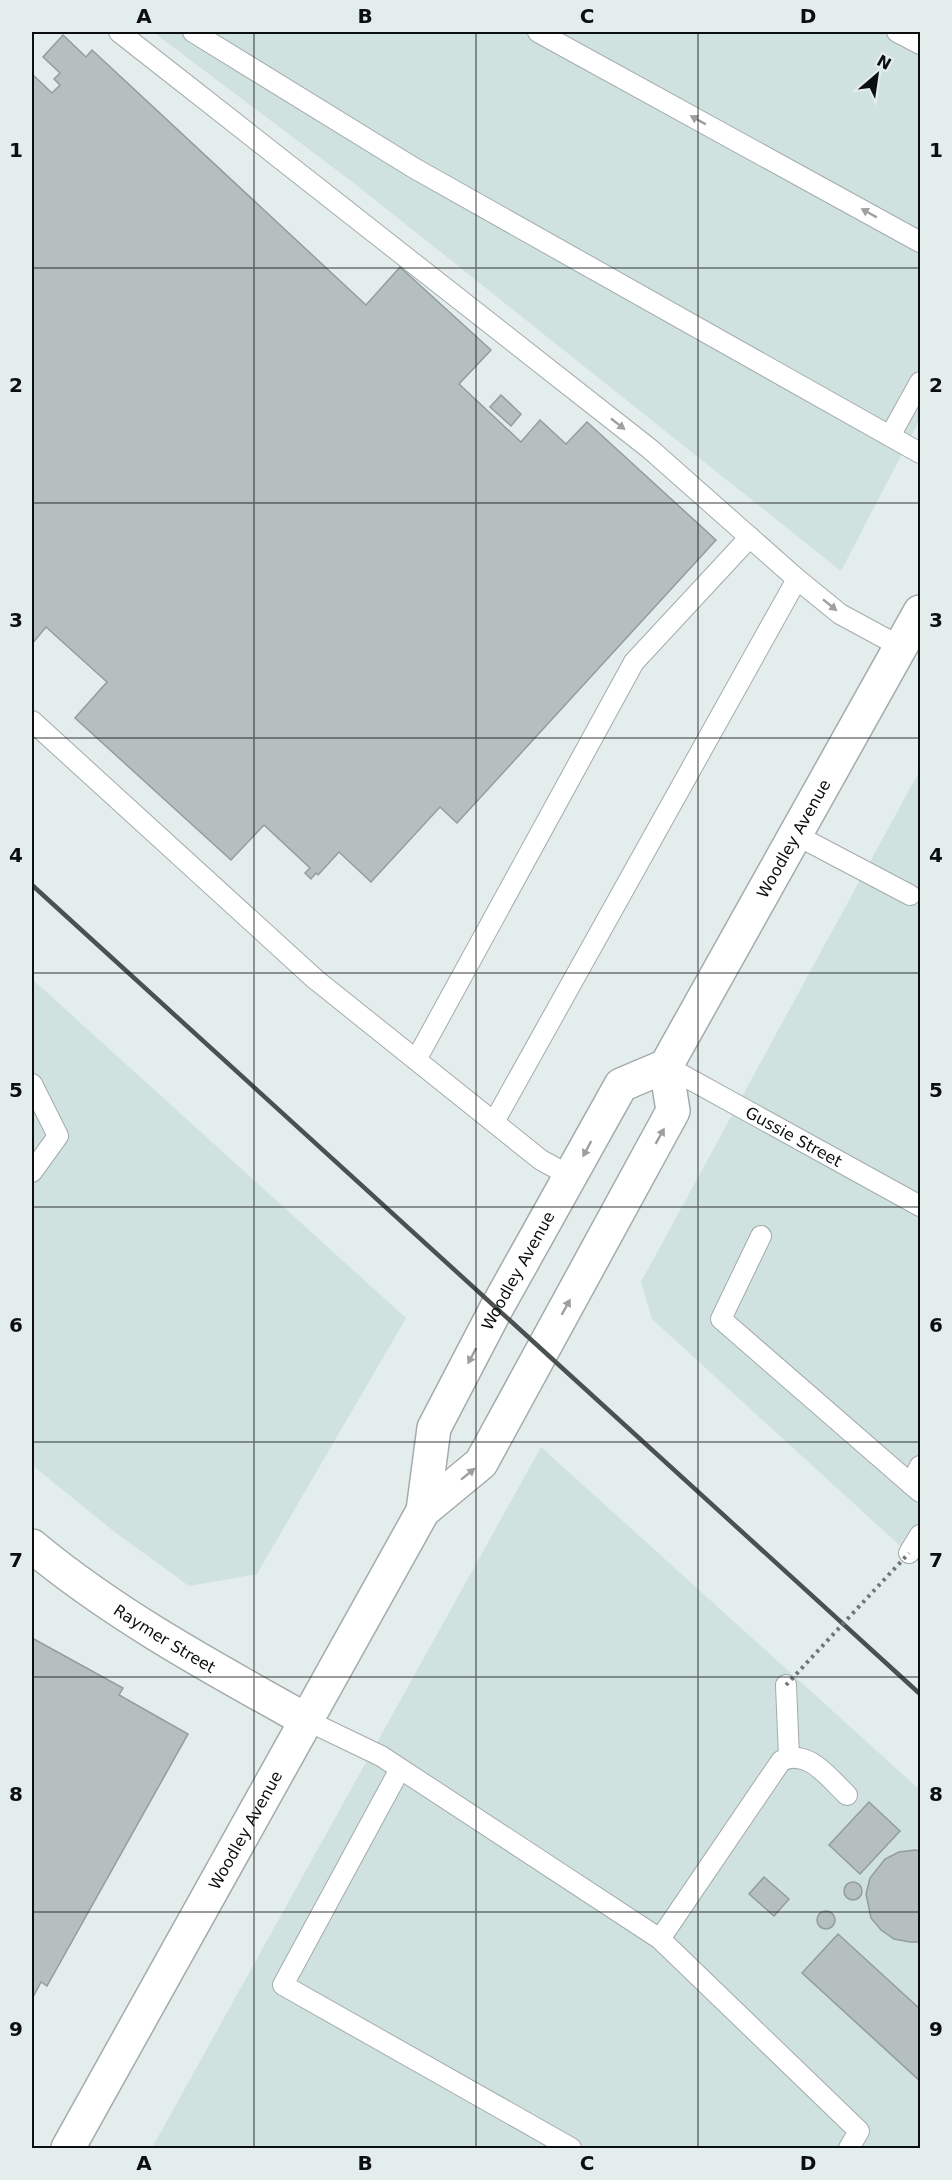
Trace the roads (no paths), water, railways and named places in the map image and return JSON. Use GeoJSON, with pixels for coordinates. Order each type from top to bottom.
{"type":"FeatureCollection","features":[{"type":"Feature","properties":{"kind":"main road","name":"Woodley Avenue"},"geometry":{"type":"LineString","coordinates":[[423,1511],[434,1428],[496,1309],[572,1177],[621,1085],[666,1066],[921,612]]}},
{"type":"Feature","properties":{"kind":"main road","name":"Woodley Avenue"},"geometry":{"type":"LineString","coordinates":[[68,2148],[423,1511],[481,1463],[502,1426],[673,1111],[666,1066]]}},
{"type":"Feature","properties":{"kind":"main road","name":"Raymer Street"},"geometry":{"type":"LineString","coordinates":[[32,1546],[60,1570],[125,1615],[306,1720]]}},
{"type":"Feature","properties":{"kind":"lane"},"geometry":{"type":"LineString","coordinates":[[119,32],[650,449],[840,614],[901,647]]}},
{"type":"Feature","properties":{"kind":"lane"},"geometry":{"type":"LineString","coordinates":[[193,32],[414,168],[921,453]]}},
{"type":"Feature","properties":{"kind":"lane"},"geometry":{"type":"LineString","coordinates":[[538,32],[921,242]]}},
{"type":"Feature","properties":{"kind":"lane"},"geometry":{"type":"LineString","coordinates":[[897,32],[921,44]]}},
{"type":"Feature","properties":{"kind":"lane"},"geometry":{"type":"LineString","coordinates":[[891,436],[921,382]]}},
{"type":"Feature","properties":{"kind":"lane"},"geometry":{"type":"LineString","coordinates":[[416,1060],[634,662],[750,537]]}},
{"type":"Feature","properties":{"kind":"lane"},"geometry":{"type":"LineString","coordinates":[[494,1122],[797,579]]}},
{"type":"Feature","properties":{"kind":"lane"},"geometry":{"type":"LineString","coordinates":[[32,721],[315,979],[541,1160],[572,1177]]}},
{"type":"Feature","properties":{"kind":"lane"},"geometry":{"type":"LineString","coordinates":[[796,835],[910,895]]}},
{"type":"Feature","properties":{"kind":"lane","name":"Gussie Street"},"geometry":{"type":"LineString","coordinates":[[666,1066],[921,1206]]}},
{"type":"Feature","properties":{"kind":"lane"},"geometry":{"type":"LineString","coordinates":[[32,1084],[58,1136],[32,1172]]}},
{"type":"Feature","properties":{"kind":"lane"},"geometry":{"type":"LineString","coordinates":[[761,1236],[721,1319],[916,1488],[921,1466]]}},
{"type":"Feature","properties":{"kind":"lane"},"geometry":{"type":"LineString","coordinates":[[909,1553],[921,1535]]}},
{"type":"Feature","properties":{"kind":"lane"},"geometry":{"type":"LineString","coordinates":[[786,1685],[789,1757]]}},
{"type":"Feature","properties":{"kind":"lane"},"geometry":{"type":"LineString","coordinates":[[306,1720],[381,1756],[660,1939],[859,2131],[849,2148]]}},
{"type":"Feature","properties":{"kind":"lane"},"geometry":{"type":"LineString","coordinates":[[660,1939],[780,1761],[789,1757],[804,1758],[820,1769],[847,1795]]}},
{"type":"Feature","properties":{"kind":"lane"},"geometry":{"type":"LineString","coordinates":[[400,1769],[282,1985],[572,2148]]}},
{"type":"Feature","properties":{"kind":"railway"},"geometry":{"type":"LineString","coordinates":[[32,885],[920,1694]]}}]}
